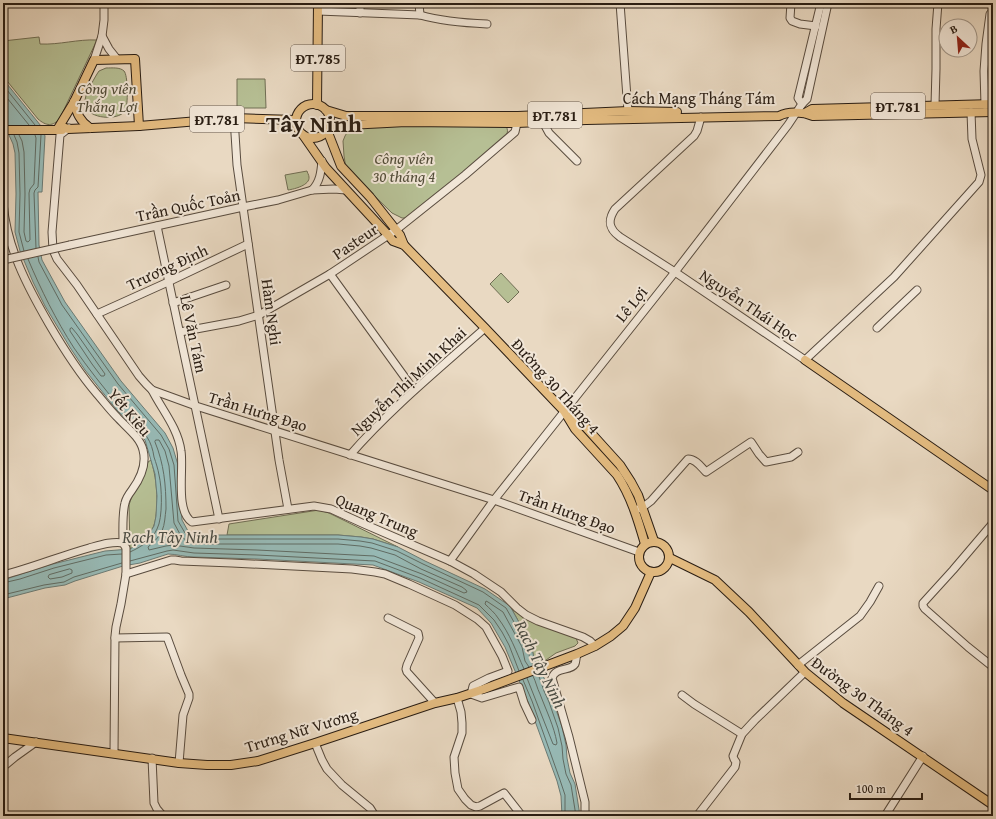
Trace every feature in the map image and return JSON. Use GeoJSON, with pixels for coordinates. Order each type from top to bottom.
{"type":"FeatureCollection","features":[{"type":"Feature","properties":{"kind":"main road","name":"ĐT.785"},"geometry":{"type":"LineString","coordinates":[[317,105],[318,7]]}},
{"type":"Feature","properties":{"kind":"main road"},"geometry":{"type":"LineString","coordinates":[[94,60],[136,59],[139,126]]}},
{"type":"Feature","properties":{"kind":"main road","name":"Trần Hưng Đạo"},"geometry":{"type":"LineString","coordinates":[[56,131],[74,102],[94,60]]}},
{"type":"Feature","properties":{"kind":"main road"},"geometry":{"type":"LineString","coordinates":[[74,102],[75,109],[80,119],[90,128]]}},
{"type":"Feature","properties":{"kind":"main road"},"geometry":{"type":"LineString","coordinates":[[312,104],[326,110],[329,118],[328,128],[320,136],[312,138],[303,135],[298,128],[296,120],[300,111],[307,105],[312,104]]}},
{"type":"Feature","properties":{"kind":"main road","name":"ĐT.781"},"geometry":{"type":"LineString","coordinates":[[805,112],[812,109],[935,105],[971,108],[993,112]]}},
{"type":"Feature","properties":{"kind":"main road","name":"ĐT.781"},"geometry":{"type":"LineString","coordinates":[[805,112],[813,116],[971,108],[989,105]]}},
{"type":"Feature","properties":{"kind":"main road","name":"Cách Mạng Tháng Tám"},"geometry":{"type":"LineString","coordinates":[[326,110],[346,116],[518,120]]}},
{"type":"Feature","properties":{"kind":"main road","name":"Cách Mạng Tháng Tám"},"geometry":{"type":"LineString","coordinates":[[328,128],[406,122],[518,120],[604,116],[701,115],[780,110],[785,113],[805,112]]}},
{"type":"Feature","properties":{"kind":"main road","name":"Cách Mạng Tháng Tám"},"geometry":{"type":"LineString","coordinates":[[604,116],[628,111],[701,115]]}},
{"type":"Feature","properties":{"kind":"main road","name":"ĐT.781"},"geometry":{"type":"LineString","coordinates":[[56,131],[65,127],[68,129],[139,126],[234,118],[296,120]]}},
{"type":"Feature","properties":{"kind":"main road","name":"Đường 30 Tháng 4"},"geometry":{"type":"LineString","coordinates":[[328,128],[341,166],[370,197],[401,237],[404,245],[564,411],[575,429],[617,476],[628,494],[645,544]]}},
{"type":"Feature","properties":{"kind":"main road"},"geometry":{"type":"LineString","coordinates":[[3,130],[56,131]]}},
{"type":"Feature","properties":{"kind":"main road","name":"Đường 30 Tháng 4"},"geometry":{"type":"LineString","coordinates":[[303,135],[326,168],[388,236],[393,241],[404,245]]}},
{"type":"Feature","properties":{"kind":"main road","name":"Nguyễn Thái Học"},"geometry":{"type":"LineString","coordinates":[[805,360],[993,490]]}},
{"type":"Feature","properties":{"kind":"main road"},"geometry":{"type":"LineString","coordinates":[[564,411],[582,423],[620,465],[638,495],[654,541]]}},
{"type":"Feature","properties":{"kind":"main road"},"geometry":{"type":"LineString","coordinates":[[654,541],[665,545],[668,549],[670,558],[663,569],[650,572],[646,570],[639,562],[639,552],[645,544],[654,541]]}},
{"type":"Feature","properties":{"kind":"main road","name":"Đường 30 Tháng 4"},"geometry":{"type":"LineString","coordinates":[[670,558],[715,580],[749,612],[805,672],[843,703],[993,805]]}},
{"type":"Feature","properties":{"kind":"main road"},"geometry":{"type":"LineString","coordinates":[[577,654],[595,646],[623,626],[635,608],[650,572]]}},
{"type":"Feature","properties":{"kind":"main road","name":"Trưng Nữ Vương"},"geometry":{"type":"LineString","coordinates":[[3,738],[179,762],[207,765],[231,765],[258,761],[435,703],[471,694],[577,654]]}},
{"type":"Feature","properties":{"kind":"street","name":"Trần Hưng Đạo"},"geometry":{"type":"LineString","coordinates":[[94,60],[102,36],[104,3]]}},
{"type":"Feature","properties":{"kind":"street"},"geometry":{"type":"LineString","coordinates":[[360,3],[360,13]]}},
{"type":"Feature","properties":{"kind":"street"},"geometry":{"type":"LineString","coordinates":[[419,3],[420,15]]}},
{"type":"Feature","properties":{"kind":"street"},"geometry":{"type":"LineString","coordinates":[[620,3],[628,111]]}},
{"type":"Feature","properties":{"kind":"street"},"geometry":{"type":"LineString","coordinates":[[790,3],[790,18],[792,21],[800,24],[816,26]]}},
{"type":"Feature","properties":{"kind":"street"},"geometry":{"type":"LineString","coordinates":[[816,45],[816,26],[821,3]]}},
{"type":"Feature","properties":{"kind":"street"},"geometry":{"type":"LineString","coordinates":[[816,45],[828,3]]}},
{"type":"Feature","properties":{"kind":"street"},"geometry":{"type":"LineString","coordinates":[[935,105],[936,29],[938,3]]}},
{"type":"Feature","properties":{"kind":"street"},"geometry":{"type":"LineString","coordinates":[[318,7],[360,13],[420,15],[433,19],[487,24]]}},
{"type":"Feature","properties":{"kind":"street"},"geometry":{"type":"LineString","coordinates":[[989,105],[984,71],[990,14]]}},
{"type":"Feature","properties":{"kind":"street"},"geometry":{"type":"LineString","coordinates":[[102,36],[109,49],[117,59]]}},
{"type":"Feature","properties":{"kind":"street","name":"Lê Lợi"},"geometry":{"type":"LineString","coordinates":[[450,561],[494,500],[675,272],[788,125],[802,104],[798,98],[816,45]]}},
{"type":"Feature","properties":{"kind":"street"},"geometry":{"type":"LineString","coordinates":[[805,360],[894,276],[979,182],[981,175],[972,138],[971,108]]}},
{"type":"Feature","properties":{"kind":"street","name":"Nguyễn Thái Học"},"geometry":{"type":"LineString","coordinates":[[701,115],[697,132],[694,136],[615,209],[611,215],[611,226],[618,236],[675,272],[805,360]]}},
{"type":"Feature","properties":{"kind":"street","name":"Hàm Nghi"},"geometry":{"type":"LineString","coordinates":[[234,118],[237,165],[275,431],[288,509]]}},
{"type":"Feature","properties":{"kind":"street"},"geometry":{"type":"LineString","coordinates":[[542,119],[549,133],[577,161]]}},
{"type":"Feature","properties":{"kind":"street","name":"Pasteur"},"geometry":{"type":"LineString","coordinates":[[180,332],[239,321],[258,315],[330,274],[388,236],[465,175],[515,132],[518,120]]}},
{"type":"Feature","properties":{"kind":"street","name":"Trần Hưng Đạo"},"geometry":{"type":"LineString","coordinates":[[56,131],[52,232],[53,250],[57,259],[77,285],[139,376],[152,390],[196,406],[494,500],[639,552]]}},
{"type":"Feature","properties":{"kind":"street"},"geometry":{"type":"LineString","coordinates":[[312,190],[316,186],[320,177],[322,161]]}},
{"type":"Feature","properties":{"kind":"street","name":"Trần Quốc Toản"},"geometry":{"type":"LineString","coordinates":[[3,260],[278,200],[312,190],[346,190]]}},
{"type":"Feature","properties":{"kind":"street","name":"Yết Kiêu"},"geometry":{"type":"LineString","coordinates":[[3,203],[10,240],[18,264],[43,314],[59,341],[91,387],[136,437],[144,450],[144,464],[140,476],[125,503],[124,511],[127,570],[115,638],[114,753]]}},
{"type":"Feature","properties":{"kind":"street","name":"Lê Văn Tám"},"geometry":{"type":"LineString","coordinates":[[157,226],[220,519]]}},
{"type":"Feature","properties":{"kind":"street","name":"Trương Định"},"geometry":{"type":"LineString","coordinates":[[97,314],[248,244]]}},
{"type":"Feature","properties":{"kind":"street"},"geometry":{"type":"LineString","coordinates":[[330,274],[414,390]]}},
{"type":"Feature","properties":{"kind":"street"},"geometry":{"type":"LineString","coordinates":[[173,303],[226,285]]}},
{"type":"Feature","properties":{"kind":"street"},"geometry":{"type":"LineString","coordinates":[[877,328],[917,290]]}},
{"type":"Feature","properties":{"kind":"street","name":"Nguyễn Thị Minh Khai"},"geometry":{"type":"LineString","coordinates":[[350,455],[368,434],[414,390],[485,328]]}},
{"type":"Feature","properties":{"kind":"street","name":"Quang Trung"},"geometry":{"type":"LineString","coordinates":[[152,390],[177,434],[181,451],[181,493],[186,517],[192,522],[314,506],[331,509],[450,561],[474,574],[501,592],[526,615],[538,621],[583,637],[595,646]]}},
{"type":"Feature","properties":{"kind":"street"},"geometry":{"type":"LineString","coordinates":[[634,511],[651,501],[688,459],[695,461],[706,472],[751,442],[766,462],[791,457],[798,452]]}},
{"type":"Feature","properties":{"kind":"street"},"geometry":{"type":"LineString","coordinates":[[993,523],[953,570],[922,603],[923,606],[968,647],[993,667]]}},
{"type":"Feature","properties":{"kind":"street"},"geometry":{"type":"LineString","coordinates":[[3,575],[99,545],[114,543],[125,545]]}},
{"type":"Feature","properties":{"kind":"street"},"geometry":{"type":"LineString","coordinates":[[127,570],[175,560],[352,569],[385,574],[455,605],[486,627],[502,656],[508,671],[473,686],[471,694],[482,698],[519,687],[524,703],[532,720]]}},
{"type":"Feature","properties":{"kind":"street"},"geometry":{"type":"LineString","coordinates":[[798,665],[860,616],[879,586]]}},
{"type":"Feature","properties":{"kind":"street"},"geometry":{"type":"LineString","coordinates":[[388,618],[418,633],[419,638],[406,669],[435,703]]}},
{"type":"Feature","properties":{"kind":"street"},"geometry":{"type":"LineString","coordinates":[[115,638],[167,637],[189,694],[183,715],[179,762]]}},
{"type":"Feature","properties":{"kind":"street"},"geometry":{"type":"LineString","coordinates":[[577,654],[576,663],[573,666],[554,673],[552,678],[569,736],[585,802],[585,816]]}},
{"type":"Feature","properties":{"kind":"street"},"geometry":{"type":"LineString","coordinates":[[697,816],[735,767],[736,762],[733,756],[742,734],[805,672]]}},
{"type":"Feature","properties":{"kind":"street"},"geometry":{"type":"LineString","coordinates":[[682,695],[742,734]]}},
{"type":"Feature","properties":{"kind":"street"},"geometry":{"type":"LineString","coordinates":[[457,698],[462,723],[462,734],[454,757],[458,789],[465,799],[471,805],[476,807],[504,794],[522,816]]}},
{"type":"Feature","properties":{"kind":"street"},"geometry":{"type":"LineString","coordinates":[[3,767],[36,742]]}},
{"type":"Feature","properties":{"kind":"street"},"geometry":{"type":"LineString","coordinates":[[315,743],[327,769],[342,785],[370,808],[375,816]]}},
{"type":"Feature","properties":{"kind":"street"},"geometry":{"type":"LineString","coordinates":[[885,816],[923,756]]}},
{"type":"Feature","properties":{"kind":"street"},"geometry":{"type":"LineString","coordinates":[[152,758],[154,803],[163,816]]}},
{"type":"Feature","properties":{"kind":"green space","name":"Công viên Thắng Lợi"},"geometry":{"type":"Polygon","coordinates":[[[39,37],[40,44],[97,40],[60,118],[52,124],[44,123],[38,119],[3,76],[3,41],[39,37]]]}},
{"type":"Feature","properties":{"kind":"green space","name":"Công viên Thắng Lợi"},"geometry":{"type":"Polygon","coordinates":[[[106,68],[116,68],[124,71],[127,83],[126,110],[124,113],[113,117],[101,117],[95,115],[86,108],[85,103],[87,92],[97,74],[99,71],[106,68]]]}},
{"type":"Feature","properties":{"kind":"green space"},"geometry":{"type":"Polygon","coordinates":[[[237,79],[265,79],[266,108],[237,108],[237,79]]]}},
{"type":"Feature","properties":{"kind":"green space","name":"Công viên 30 tháng 4"},"geometry":{"type":"Polygon","coordinates":[[[506,126],[507,128],[506,135],[501,142],[407,218],[402,218],[392,213],[346,168],[343,141],[348,131],[352,128],[506,126]]]}},
{"type":"Feature","properties":{"kind":"green space"},"geometry":{"type":"Polygon","coordinates":[[[307,171],[309,180],[305,184],[298,188],[288,190],[285,175],[307,171]]]}},
{"type":"Feature","properties":{"kind":"green space"},"geometry":{"type":"Polygon","coordinates":[[[501,273],[519,292],[508,303],[490,284],[501,273]]]}},
{"type":"Feature","properties":{"kind":"green space"},"geometry":{"type":"Polygon","coordinates":[[[151,460],[156,489],[157,507],[155,521],[150,533],[141,542],[130,549],[129,505],[132,496],[144,476],[148,462],[151,460]]]}},
{"type":"Feature","properties":{"kind":"green space"},"geometry":{"type":"Polygon","coordinates":[[[319,510],[329,513],[398,547],[373,539],[338,535],[227,535],[229,524],[319,510]]]}},
{"type":"Feature","properties":{"kind":"green space"},"geometry":{"type":"Polygon","coordinates":[[[510,606],[525,617],[576,638],[578,643],[575,646],[556,653],[537,664],[531,644],[510,606]]]}},
{"type":"Feature","properties":{"kind":"water","name":"Rạch Tây Ninh"},"geometry":{"type":"Polygon","coordinates":[[[3,79],[41,126],[45,136],[42,192],[38,192],[39,245],[42,260],[65,302],[121,381],[165,433],[173,448],[178,465],[182,520],[188,531],[193,534],[213,535],[338,535],[373,539],[398,547],[485,589],[510,606],[531,644],[534,658],[545,680],[547,690],[553,701],[562,727],[570,773],[575,784],[580,816],[562,816],[561,796],[557,781],[528,702],[505,647],[491,623],[477,608],[419,582],[373,565],[191,557],[168,554],[140,563],[123,566],[65,585],[45,588],[3,599],[3,580],[53,564],[105,551],[130,549],[137,545],[149,534],[154,526],[157,496],[155,474],[145,440],[116,409],[85,370],[71,349],[45,306],[20,251],[15,232],[15,153],[3,118],[3,79]]]}},
{"type":"Feature","properties":{"kind":"district","name":"Tây Ninh"},"geometry":{"type":"Point","coordinates":[314,123]}}]}
